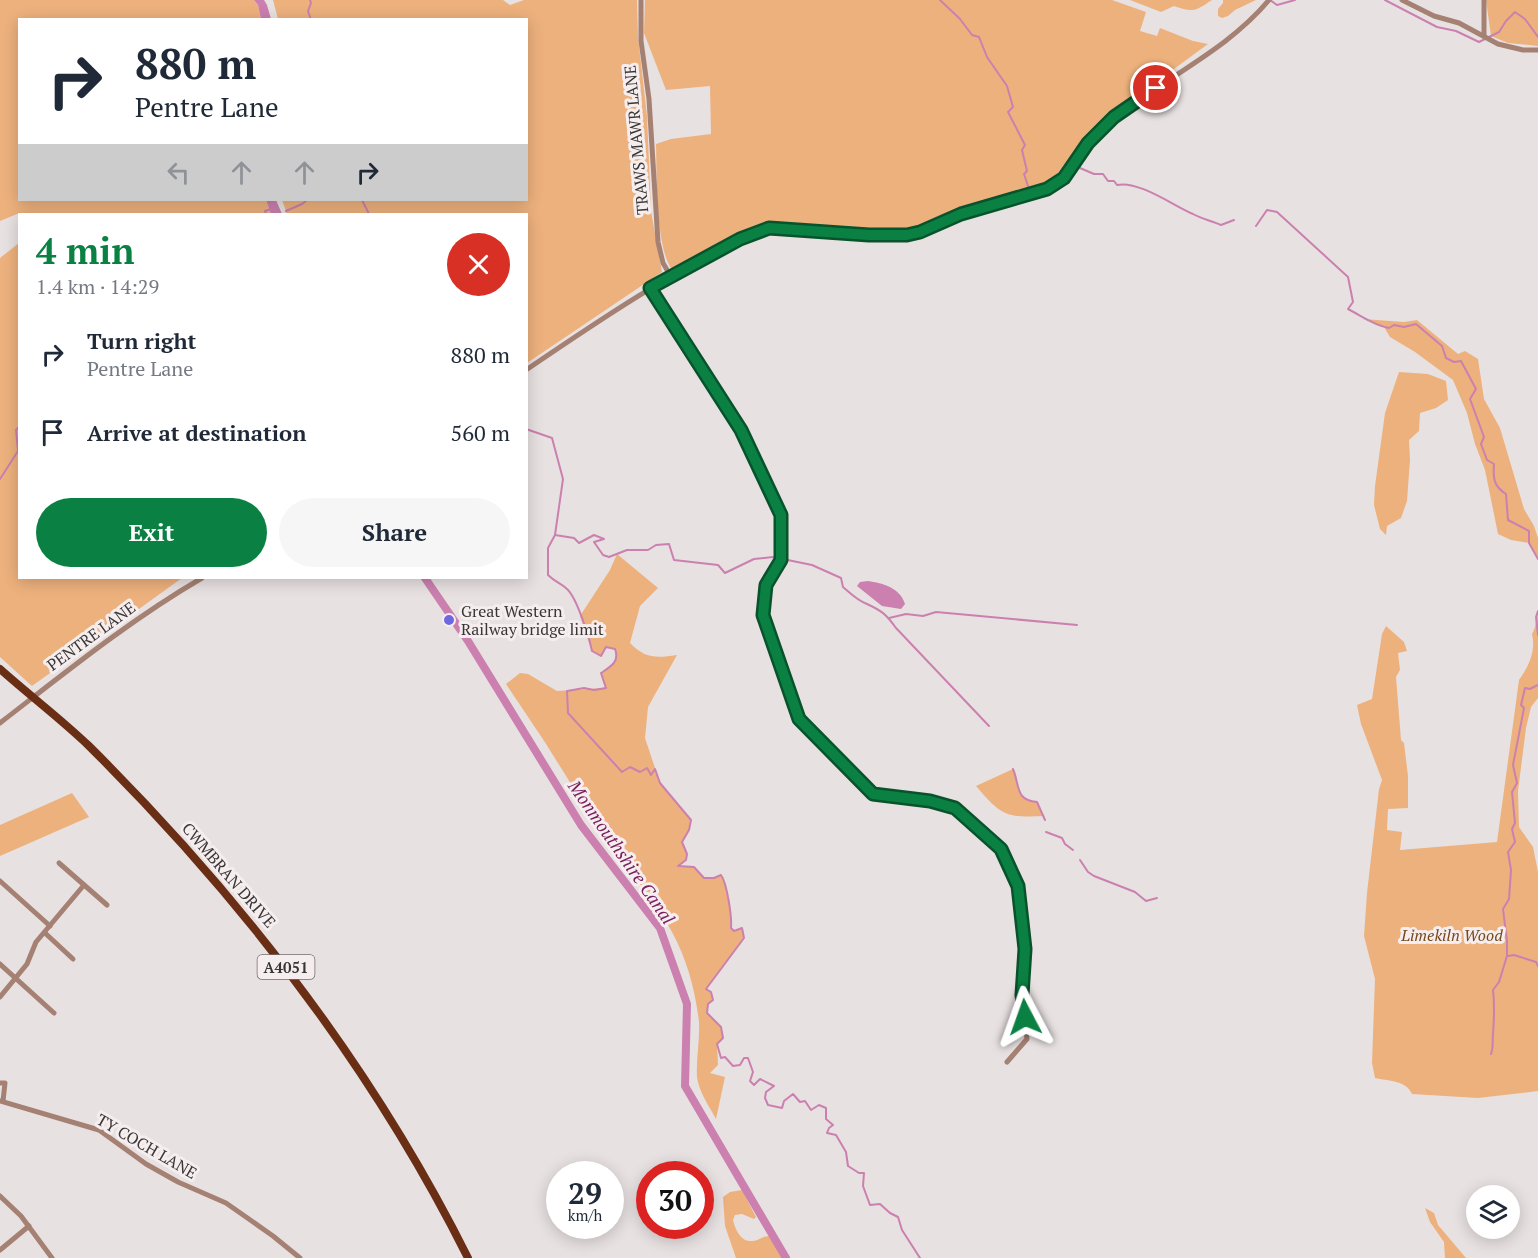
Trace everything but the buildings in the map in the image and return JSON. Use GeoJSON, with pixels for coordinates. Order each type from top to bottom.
{"type":"FeatureCollection","features":[{"type":"Feature","properties":{"kind":"main road","name":"CWMBRAN DRIVE"},"geometry":{"type":"LineString","coordinates":[[0,669],[87,744],[137,795],[205,868],[272,949],[315,1006],[370,1088],[430,1186],[468,1258]]}},
{"type":"Feature","properties":{"kind":"street","name":"TRAWS MAWR LANE"},"geometry":{"type":"LineString","coordinates":[[641,0],[640,42],[649,99],[658,242],[663,263],[670,275]]}},
{"type":"Feature","properties":{"kind":"street"},"geometry":{"type":"LineString","coordinates":[[528,369],[670,275],[740,239],[769,228],[869,235],[907,235],[920,232],[961,214],[1047,189],[1064,178],[1088,143],[1114,117],[1222,45],[1243,28],[1269,0]]}},
{"type":"Feature","properties":{"kind":"street"},"geometry":{"type":"LineString","coordinates":[[1402,0],[1434,16],[1459,23],[1498,44],[1523,50],[1538,50]]}},
{"type":"Feature","properties":{"kind":"street"},"geometry":{"type":"LineString","coordinates":[[1484,0],[1484,36]]}},
{"type":"Feature","properties":{"kind":"street"},"geometry":{"type":"LineString","coordinates":[[650,288],[741,430],[781,515],[781,560],[766,585],[763,615],[799,719],[873,794],[930,801],[955,808],[1001,849],[1018,886],[1025,949],[1022,995],[1027,1039],[1007,1062]]}},
{"type":"Feature","properties":{"kind":"street","name":"PENTRE LANE"},"geometry":{"type":"LineString","coordinates":[[0,723],[47,684],[162,602],[200,579]]}},
{"type":"Feature","properties":{"kind":"street"},"geometry":{"type":"LineString","coordinates":[[59,863],[107,905]]}},
{"type":"Feature","properties":{"kind":"street"},"geometry":{"type":"LineString","coordinates":[[0,881],[50,926]]}},
{"type":"Feature","properties":{"kind":"street"},"geometry":{"type":"LineString","coordinates":[[0,997],[27,964],[34,946],[84,885]]}},
{"type":"Feature","properties":{"kind":"street"},"geometry":{"type":"LineString","coordinates":[[45,933],[73,959]]}},
{"type":"Feature","properties":{"kind":"street"},"geometry":{"type":"LineString","coordinates":[[0,964],[54,1013]]}},
{"type":"Feature","properties":{"kind":"street"},"geometry":{"type":"LineString","coordinates":[[0,1083],[4,1083],[1,1101]]}},
{"type":"Feature","properties":{"kind":"street","name":"TY COCH LANE"},"geometry":{"type":"LineString","coordinates":[[1,1101],[99,1130],[146,1164],[178,1182],[226,1203],[300,1258]]}},
{"type":"Feature","properties":{"kind":"street"},"geometry":{"type":"LineString","coordinates":[[0,1196],[29,1226],[52,1258]]}},
{"type":"Feature","properties":{"kind":"street"},"geometry":{"type":"LineString","coordinates":[[0,1250],[29,1226]]}},
{"type":"Feature","properties":{"kind":"green space"},"geometry":{"type":"Polygon","coordinates":[[[0,0],[254,0],[258,5],[261,18],[18,18],[18,201],[266,201],[271,213],[18,213],[0,221],[0,0]]]}},
{"type":"Feature","properties":{"kind":"green space"},"geometry":{"type":"Polygon","coordinates":[[[273,0],[503,0],[510,5],[524,0],[637,0],[638,37],[647,116],[651,211],[662,272],[528,362],[528,213],[287,213],[282,201],[528,201],[528,18],[278,18],[273,0]]]}},
{"type":"Feature","properties":{"kind":"green space"},"geometry":{"type":"Polygon","coordinates":[[[645,0],[1112,0],[1146,12],[1140,31],[1157,36],[1160,28],[1193,41],[1208,44],[1095,127],[1069,167],[1042,187],[1029,189],[906,230],[884,232],[772,225],[758,227],[672,270],[662,244],[657,191],[656,144],[671,139],[711,134],[710,86],[666,90],[644,33],[645,0]]]}},
{"type":"Feature","properties":{"kind":"green space"},"geometry":{"type":"Polygon","coordinates":[[[1130,0],[1212,0],[1194,10],[1174,6],[1161,12],[1130,0]]]}},
{"type":"Feature","properties":{"kind":"green space"},"geometry":{"type":"Polygon","coordinates":[[[1223,0],[1256,0],[1222,18],[1218,16],[1218,9],[1223,0]]]}},
{"type":"Feature","properties":{"kind":"green space"},"geometry":{"type":"Polygon","coordinates":[[[1486,0],[1538,0],[1538,46],[1508,43],[1491,36],[1486,0]]]}},
{"type":"Feature","properties":{"kind":"green space"},"geometry":{"type":"Polygon","coordinates":[[[18,244],[18,579],[181,579],[32,686],[0,657],[0,258],[18,244]]]}},
{"type":"Feature","properties":{"kind":"green space"},"geometry":{"type":"Polygon","coordinates":[[[1363,319],[1404,322],[1417,320],[1458,354],[1465,351],[1478,359],[1484,399],[1500,428],[1524,509],[1538,538],[1538,559],[1529,543],[1511,540],[1498,534],[1485,470],[1467,413],[1453,380],[1390,337],[1384,327],[1363,319]]]}},
{"type":"Feature","properties":{"kind":"green space"},"geometry":{"type":"Polygon","coordinates":[[[1399,372],[1428,374],[1446,381],[1448,400],[1436,408],[1420,413],[1419,431],[1409,440],[1407,501],[1401,518],[1387,526],[1386,535],[1380,529],[1374,505],[1375,486],[1385,413],[1399,372]]]}},
{"type":"Feature","properties":{"kind":"green space"},"geometry":{"type":"Polygon","coordinates":[[[617,554],[658,588],[640,606],[630,643],[646,655],[663,657],[677,655],[648,707],[645,738],[660,783],[691,820],[689,830],[682,842],[687,854],[686,860],[679,866],[694,867],[704,878],[721,875],[729,900],[731,928],[734,931],[742,928],[744,938],[706,989],[711,992],[713,1000],[708,1004],[707,1012],[721,1027],[723,1038],[717,1044],[718,1065],[710,1073],[725,1077],[716,1119],[698,1083],[699,1022],[695,997],[690,975],[673,934],[650,898],[620,861],[626,853],[587,808],[506,684],[520,673],[528,674],[557,691],[605,688],[601,673],[615,661],[615,649],[606,647],[601,656],[592,651],[580,616],[610,570],[617,554]]]}},
{"type":"Feature","properties":{"kind":"green space","name":"Limekiln Wood"},"geometry":{"type":"Polygon","coordinates":[[[1538,611],[1538,698],[1531,707],[1526,728],[1518,791],[1519,827],[1533,847],[1538,872],[1538,1091],[1478,1098],[1412,1094],[1406,1086],[1375,1078],[1372,1063],[1375,979],[1364,936],[1379,789],[1382,780],[1361,724],[1357,705],[1372,699],[1382,634],[1386,626],[1404,642],[1407,651],[1398,653],[1400,670],[1396,677],[1401,740],[1404,743],[1408,776],[1408,808],[1388,809],[1387,830],[1402,832],[1400,850],[1497,842],[1519,680],[1531,658],[1532,634],[1538,611]]]}},
{"type":"Feature","properties":{"kind":"green space"},"geometry":{"type":"Polygon","coordinates":[[[1013,769],[1019,791],[1025,798],[1037,802],[1043,816],[1020,816],[1005,813],[998,809],[976,786],[1013,769]]]}},
{"type":"Feature","properties":{"kind":"green space"},"geometry":{"type":"Polygon","coordinates":[[[72,793],[89,817],[0,856],[0,825],[72,793]]]}},
{"type":"Feature","properties":{"kind":"green space"},"geometry":{"type":"Polygon","coordinates":[[[742,1190],[756,1217],[754,1219],[742,1214],[735,1215],[733,1220],[738,1234],[750,1241],[769,1236],[782,1258],[736,1258],[725,1226],[723,1197],[730,1192],[742,1190]]]}},
{"type":"Feature","properties":{"kind":"green space"},"geometry":{"type":"Polygon","coordinates":[[[1425,1208],[1434,1213],[1438,1225],[1466,1258],[1445,1258],[1444,1242],[1430,1222],[1425,1208]]]}},
{"type":"Feature","properties":{"kind":"shaded area"},"geometry":{"type":"Polygon","coordinates":[[[254,0],[264,0],[271,18],[261,18],[258,5],[254,0]]]}},
{"type":"Feature","properties":{"kind":"shaded area"},"geometry":{"type":"Polygon","coordinates":[[[266,201],[276,201],[282,213],[271,213],[266,201]]]}},
{"type":"Feature","properties":{"kind":"shaded area"},"geometry":{"type":"Polygon","coordinates":[[[868,581],[895,590],[903,598],[905,604],[901,609],[882,606],[857,586],[860,582],[868,581]]]}},
{"type":"Feature","properties":{"kind":"waterway"},"geometry":{"type":"LineString","coordinates":[[310,0],[308,11],[310,18]]}},
{"type":"Feature","properties":{"kind":"waterway"},"geometry":{"type":"LineString","coordinates":[[940,0],[960,19],[972,35],[979,37],[987,57],[1007,86],[1013,107],[1008,112],[1025,145],[1022,150],[1027,171],[1024,174],[1029,189],[1050,181],[1069,167]]}},
{"type":"Feature","properties":{"kind":"waterway"},"geometry":{"type":"LineString","coordinates":[[1270,0],[1277,5],[1295,0]]}},
{"type":"Feature","properties":{"kind":"waterway"},"geometry":{"type":"LineString","coordinates":[[1385,0],[1437,27],[1456,31],[1479,42],[1499,32],[1515,12],[1525,19],[1538,37]]}},
{"type":"Feature","properties":{"kind":"waterway"},"geometry":{"type":"LineString","coordinates":[[1080,168],[1094,174],[1103,174],[1108,181],[1114,181],[1117,185],[1126,184],[1145,190],[1196,216],[1221,225],[1234,220]]}},
{"type":"Feature","properties":{"kind":"waterway"},"geometry":{"type":"LineString","coordinates":[[286,211],[306,201]]}},
{"type":"Feature","properties":{"kind":"waterway"},"geometry":{"type":"LineString","coordinates":[[362,201],[368,213]]}},
{"type":"Feature","properties":{"kind":"waterway"},"geometry":{"type":"LineString","coordinates":[[266,213],[265,211],[271,209]]}},
{"type":"Feature","properties":{"kind":"waterway"},"geometry":{"type":"LineString","coordinates":[[1256,226],[1267,210],[1277,212],[1348,277],[1353,302],[1348,309],[1383,327],[1389,328],[1394,325],[1404,327],[1416,324],[1442,346],[1446,358],[1454,362],[1461,361],[1476,389],[1470,399],[1484,437],[1481,444],[1487,460],[1494,464],[1495,481],[1498,488],[1506,494],[1508,520],[1529,531],[1529,543],[1538,559]]}},
{"type":"Feature","properties":{"kind":"waterway"},"geometry":{"type":"LineString","coordinates":[[18,428],[16,430],[18,451]]}},
{"type":"Feature","properties":{"kind":"waterway"},"geometry":{"type":"LineString","coordinates":[[528,430],[552,438],[563,479],[555,535],[574,538],[579,543],[594,535],[604,539],[594,542],[603,555],[609,557],[627,550],[648,550],[656,545],[669,544],[674,560],[718,565],[725,573],[754,559],[773,557],[812,565],[841,578],[843,587],[851,594],[886,616],[989,726]]}},
{"type":"Feature","properties":{"kind":"waterway"},"geometry":{"type":"LineString","coordinates":[[0,479],[18,451]]}},
{"type":"Feature","properties":{"kind":"waterway"},"geometry":{"type":"LineString","coordinates":[[555,535],[548,548],[548,575],[571,594],[582,618],[592,651],[601,656],[606,647],[615,649],[616,654],[613,664],[601,673],[606,688],[567,691],[568,713],[622,772],[630,767],[640,772],[647,768],[651,775],[655,769],[660,783],[691,820],[689,830],[682,842],[687,854],[686,860],[678,866],[694,867],[704,878],[721,875],[729,900],[731,928],[734,931],[742,928],[744,938],[706,989],[711,992],[713,1000],[708,1004],[707,1013],[721,1027],[723,1038],[717,1044],[721,1058],[725,1057],[733,1066],[740,1065],[744,1058],[748,1058],[753,1072],[750,1081],[754,1085],[760,1079],[774,1086],[766,1092],[765,1098],[768,1105],[782,1108],[784,1101],[793,1094],[800,1102],[805,1101],[811,1110],[819,1105],[826,1108],[826,1119],[833,1125],[827,1133],[836,1135],[846,1152],[848,1166],[859,1173],[864,1173],[863,1186],[870,1205],[880,1204],[898,1217],[902,1230],[920,1258]]}},
{"type":"Feature","properties":{"kind":"waterway","name":"Monmouthshire Canal"},"geometry":{"type":"LineString","coordinates":[[426,579],[468,641],[581,825],[660,928],[687,1004],[685,1086],[786,1258]]}},
{"type":"Feature","properties":{"kind":"waterway"},"geometry":{"type":"LineString","coordinates":[[1538,611],[1536,617],[1538,635]]}},
{"type":"Feature","properties":{"kind":"waterway"},"geometry":{"type":"LineString","coordinates":[[889,618],[906,614],[923,616],[936,612],[1077,625]]}},
{"type":"Feature","properties":{"kind":"waterway"},"geometry":{"type":"LineString","coordinates":[[1491,1054],[1494,1018],[1493,990],[1499,982],[1507,956],[1503,909],[1509,899],[1511,870],[1508,852],[1515,842],[1512,829],[1515,823],[1512,792],[1517,783],[1513,765],[1524,708],[1521,705],[1525,688],[1530,689],[1538,685]]}},
{"type":"Feature","properties":{"kind":"waterway"},"geometry":{"type":"LineString","coordinates":[[1013,769],[1019,791],[1025,798],[1037,802],[1045,820]]}},
{"type":"Feature","properties":{"kind":"waterway"},"geometry":{"type":"LineString","coordinates":[[1046,832],[1062,838],[1065,844],[1073,850]]}},
{"type":"Feature","properties":{"kind":"waterway"},"geometry":{"type":"LineString","coordinates":[[1080,860],[1088,872],[1094,876],[1135,892],[1146,901],[1157,898]]}},
{"type":"Feature","properties":{"kind":"waterway"},"geometry":{"type":"LineString","coordinates":[[1508,956],[1514,955],[1536,962],[1538,966]]}},
{"type":"Feature","properties":{"kind":"place","name":"Great Western Railway bridge limit"},"geometry":{"type":"Point","coordinates":[449,620]}},
{"type":"Feature","properties":{"kind":"route"},"geometry":{"type":"LineString","coordinates":[[1025,1017],[1022,995],[1025,949],[1018,886],[1001,849],[955,808],[930,801],[873,794],[799,719],[763,615],[766,585],[781,560],[781,515],[741,430],[650,288],[670,275],[740,239],[769,228],[869,235],[907,235],[920,232],[961,214],[1047,189],[1057,184],[1070,172],[1088,143],[1102,127],[1156,88]]}}]}
